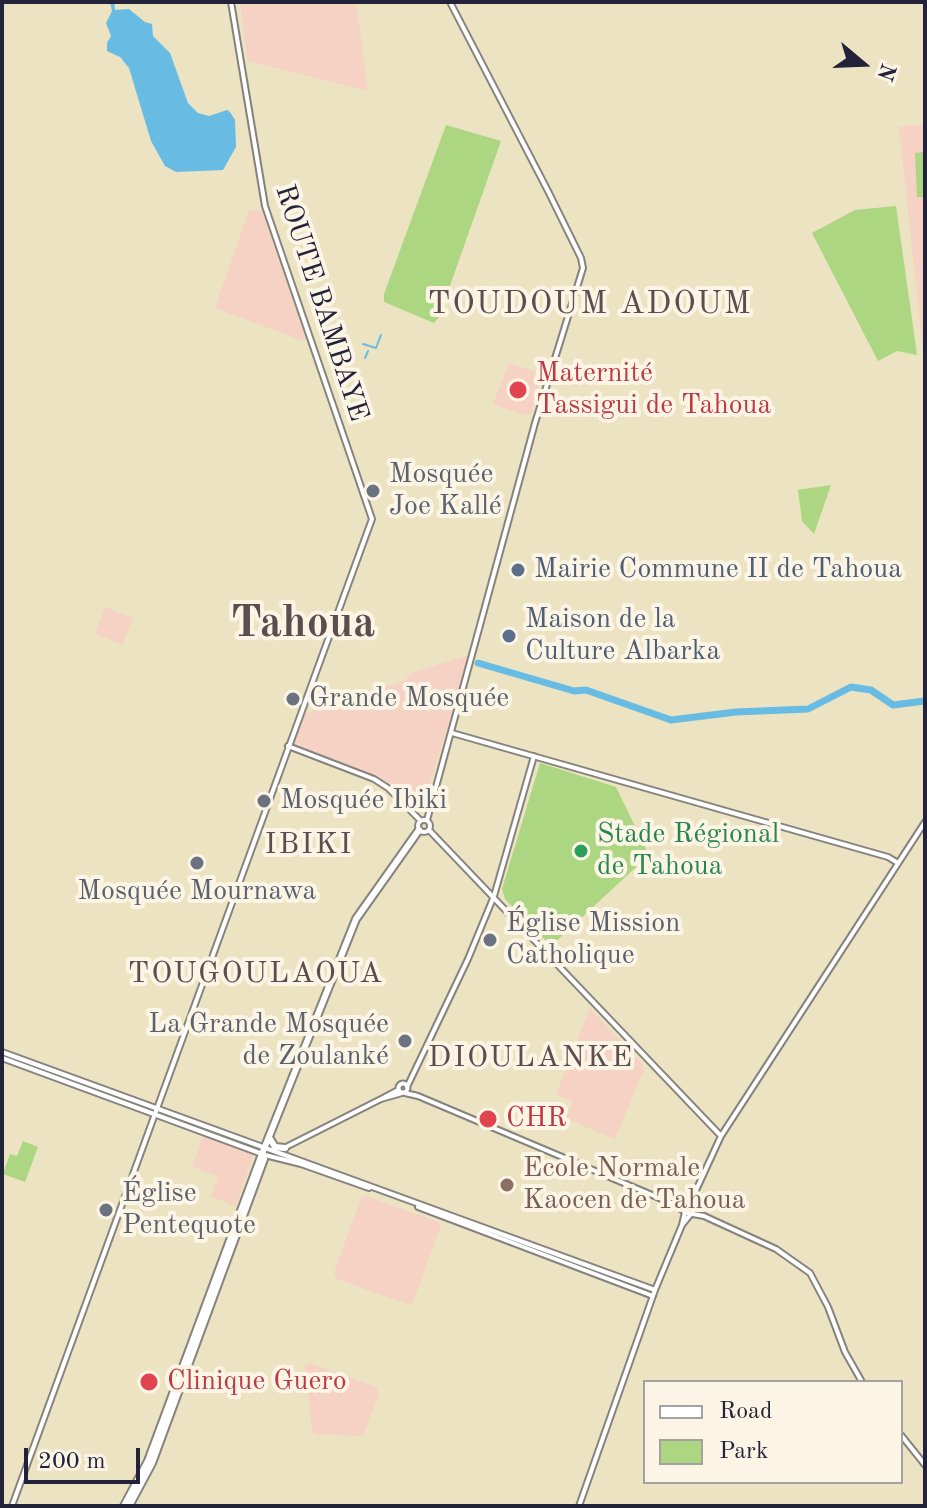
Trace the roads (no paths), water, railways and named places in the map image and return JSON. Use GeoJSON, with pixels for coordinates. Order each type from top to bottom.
{"type":"FeatureCollection","features":[{"type":"Feature","properties":{"kind":"main road"},"geometry":{"type":"LineString","coordinates":[[127,1506],[148,1461],[356,919],[419,830]]}},
{"type":"Feature","properties":{"kind":"main road"},"geometry":{"type":"LineString","coordinates":[[270,1137],[275,1147],[285,1148]]}},
{"type":"Feature","properties":{"kind":"street","name":"ROUTE BAMBAYE"},"geometry":{"type":"LineString","coordinates":[[231,2],[265,206],[372,519],[288,746]]}},
{"type":"Feature","properties":{"kind":"street"},"geometry":{"type":"LineString","coordinates":[[429,830],[419,830],[452,733],[538,412],[583,268],[548,191],[450,2]]}},
{"type":"Feature","properties":{"kind":"street"},"geometry":{"type":"LineString","coordinates":[[452,733],[888,857],[899,863]]}},
{"type":"Feature","properties":{"kind":"street"},"geometry":{"type":"LineString","coordinates":[[12,1506],[288,746],[374,779],[430,824],[429,830]]}},
{"type":"Feature","properties":{"kind":"street"},"geometry":{"type":"LineString","coordinates":[[267,1152],[285,1148],[402,1089],[411,1077],[468,959],[494,896],[534,756]]}},
{"type":"Feature","properties":{"kind":"street"},"geometry":{"type":"LineString","coordinates":[[579,1506],[654,1293],[721,1136],[925,822]]}},
{"type":"Feature","properties":{"kind":"street"},"geometry":{"type":"LineString","coordinates":[[429,830],[721,1136]]}},
{"type":"Feature","properties":{"kind":"street"},"geometry":{"type":"LineString","coordinates":[[2,1055],[654,1293]]}},
{"type":"Feature","properties":{"kind":"street"},"geometry":{"type":"LineString","coordinates":[[391,1082],[395,1087],[776,1249],[810,1273],[861,1380]]}},
{"type":"Feature","properties":{"kind":"street"},"geometry":{"type":"LineString","coordinates":[[381,1099],[402,1089]]}},
{"type":"Feature","properties":{"kind":"street"},"geometry":{"type":"LineString","coordinates":[[267,1152],[331,1171],[654,1293]]}},
{"type":"Feature","properties":{"kind":"street"},"geometry":{"type":"LineString","coordinates":[[671,1203],[691,1205],[704,1216]]}},
{"type":"Feature","properties":{"kind":"street"},"geometry":{"type":"LineString","coordinates":[[903,1438],[925,1465]]}},
{"type":"Feature","properties":{"kind":"water"},"geometry":{"type":"Polygon","coordinates":[[[110,2],[114,2],[115,10],[129,9],[152,24],[153,36],[170,53],[188,103],[198,113],[209,116],[227,110],[230,112],[235,120],[236,147],[223,170],[176,172],[165,166],[151,141],[129,68],[120,57],[107,51],[111,36],[106,23],[112,11],[110,2]]]}},
{"type":"Feature","properties":{"kind":"waterway"},"geometry":{"type":"LineString","coordinates":[[363,344],[376,348],[381,335]]}},
{"type":"Feature","properties":{"kind":"waterway"},"geometry":{"type":"LineString","coordinates":[[365,358],[368,351]]}},
{"type":"Feature","properties":{"kind":"waterway"},"geometry":{"type":"LineString","coordinates":[[478,663],[574,691],[586,690],[671,720],[736,712],[808,709],[851,687],[871,690],[893,705],[925,701]]}},
{"type":"Feature","properties":{"kind":"place","name":"Maternité Tassigui de Tahoua"},"geometry":{"type":"Point","coordinates":[518,390]}},
{"type":"Feature","properties":{"kind":"place","name":"Mosquée Joe Kallé"},"geometry":{"type":"Point","coordinates":[373,491]}},
{"type":"Feature","properties":{"kind":"place","name":"Mairie Commune II de Tahoua"},"geometry":{"type":"Point","coordinates":[518,570]}},
{"type":"Feature","properties":{"kind":"place","name":"Maison de la Culture Albarka"},"geometry":{"type":"Point","coordinates":[509,636]}},
{"type":"Feature","properties":{"kind":"place","name":"Grande Mosquée"},"geometry":{"type":"Point","coordinates":[293,699]}},
{"type":"Feature","properties":{"kind":"place","name":"Mosquée Ibiki"},"geometry":{"type":"Point","coordinates":[264,801]}},
{"type":"Feature","properties":{"kind":"place","name":"Stade Régional de Tahoua"},"geometry":{"type":"Point","coordinates":[581,851]}},
{"type":"Feature","properties":{"kind":"place","name":"Mosquée Mournawa"},"geometry":{"type":"Point","coordinates":[197,863]}},
{"type":"Feature","properties":{"kind":"place","name":"Église Mission Catholique"},"geometry":{"type":"Point","coordinates":[490,940]}},
{"type":"Feature","properties":{"kind":"place","name":"La Grande Mosquée de Zoulanké"},"geometry":{"type":"Point","coordinates":[405,1041]}},
{"type":"Feature","properties":{"kind":"place","name":"CHR"},"geometry":{"type":"Point","coordinates":[488,1119]}},
{"type":"Feature","properties":{"kind":"place","name":"Ecole Normale Kaocen de Tahoua"},"geometry":{"type":"Point","coordinates":[507,1185]}},
{"type":"Feature","properties":{"kind":"place","name":"Église Pentequote"},"geometry":{"type":"Point","coordinates":[106,1210]}},
{"type":"Feature","properties":{"kind":"place","name":"Clinique Guero"},"geometry":{"type":"Point","coordinates":[149,1382]}},
{"type":"Feature","properties":{"kind":"district","name":"TOUDOUM ADOUM"},"geometry":{"type":"Point","coordinates":[590,305]}},
{"type":"Feature","properties":{"kind":"district","name":"Tahoua"},"geometry":{"type":"Point","coordinates":[303,624]}},
{"type":"Feature","properties":{"kind":"district","name":"IBIKI"},"geometry":{"type":"Point","coordinates":[309,845]}},
{"type":"Feature","properties":{"kind":"district","name":"TOUGOULAOUA"},"geometry":{"type":"Point","coordinates":[256,974]}},
{"type":"Feature","properties":{"kind":"district","name":"DIOULANKE"},"geometry":{"type":"Point","coordinates":[531,1058]}}]}
